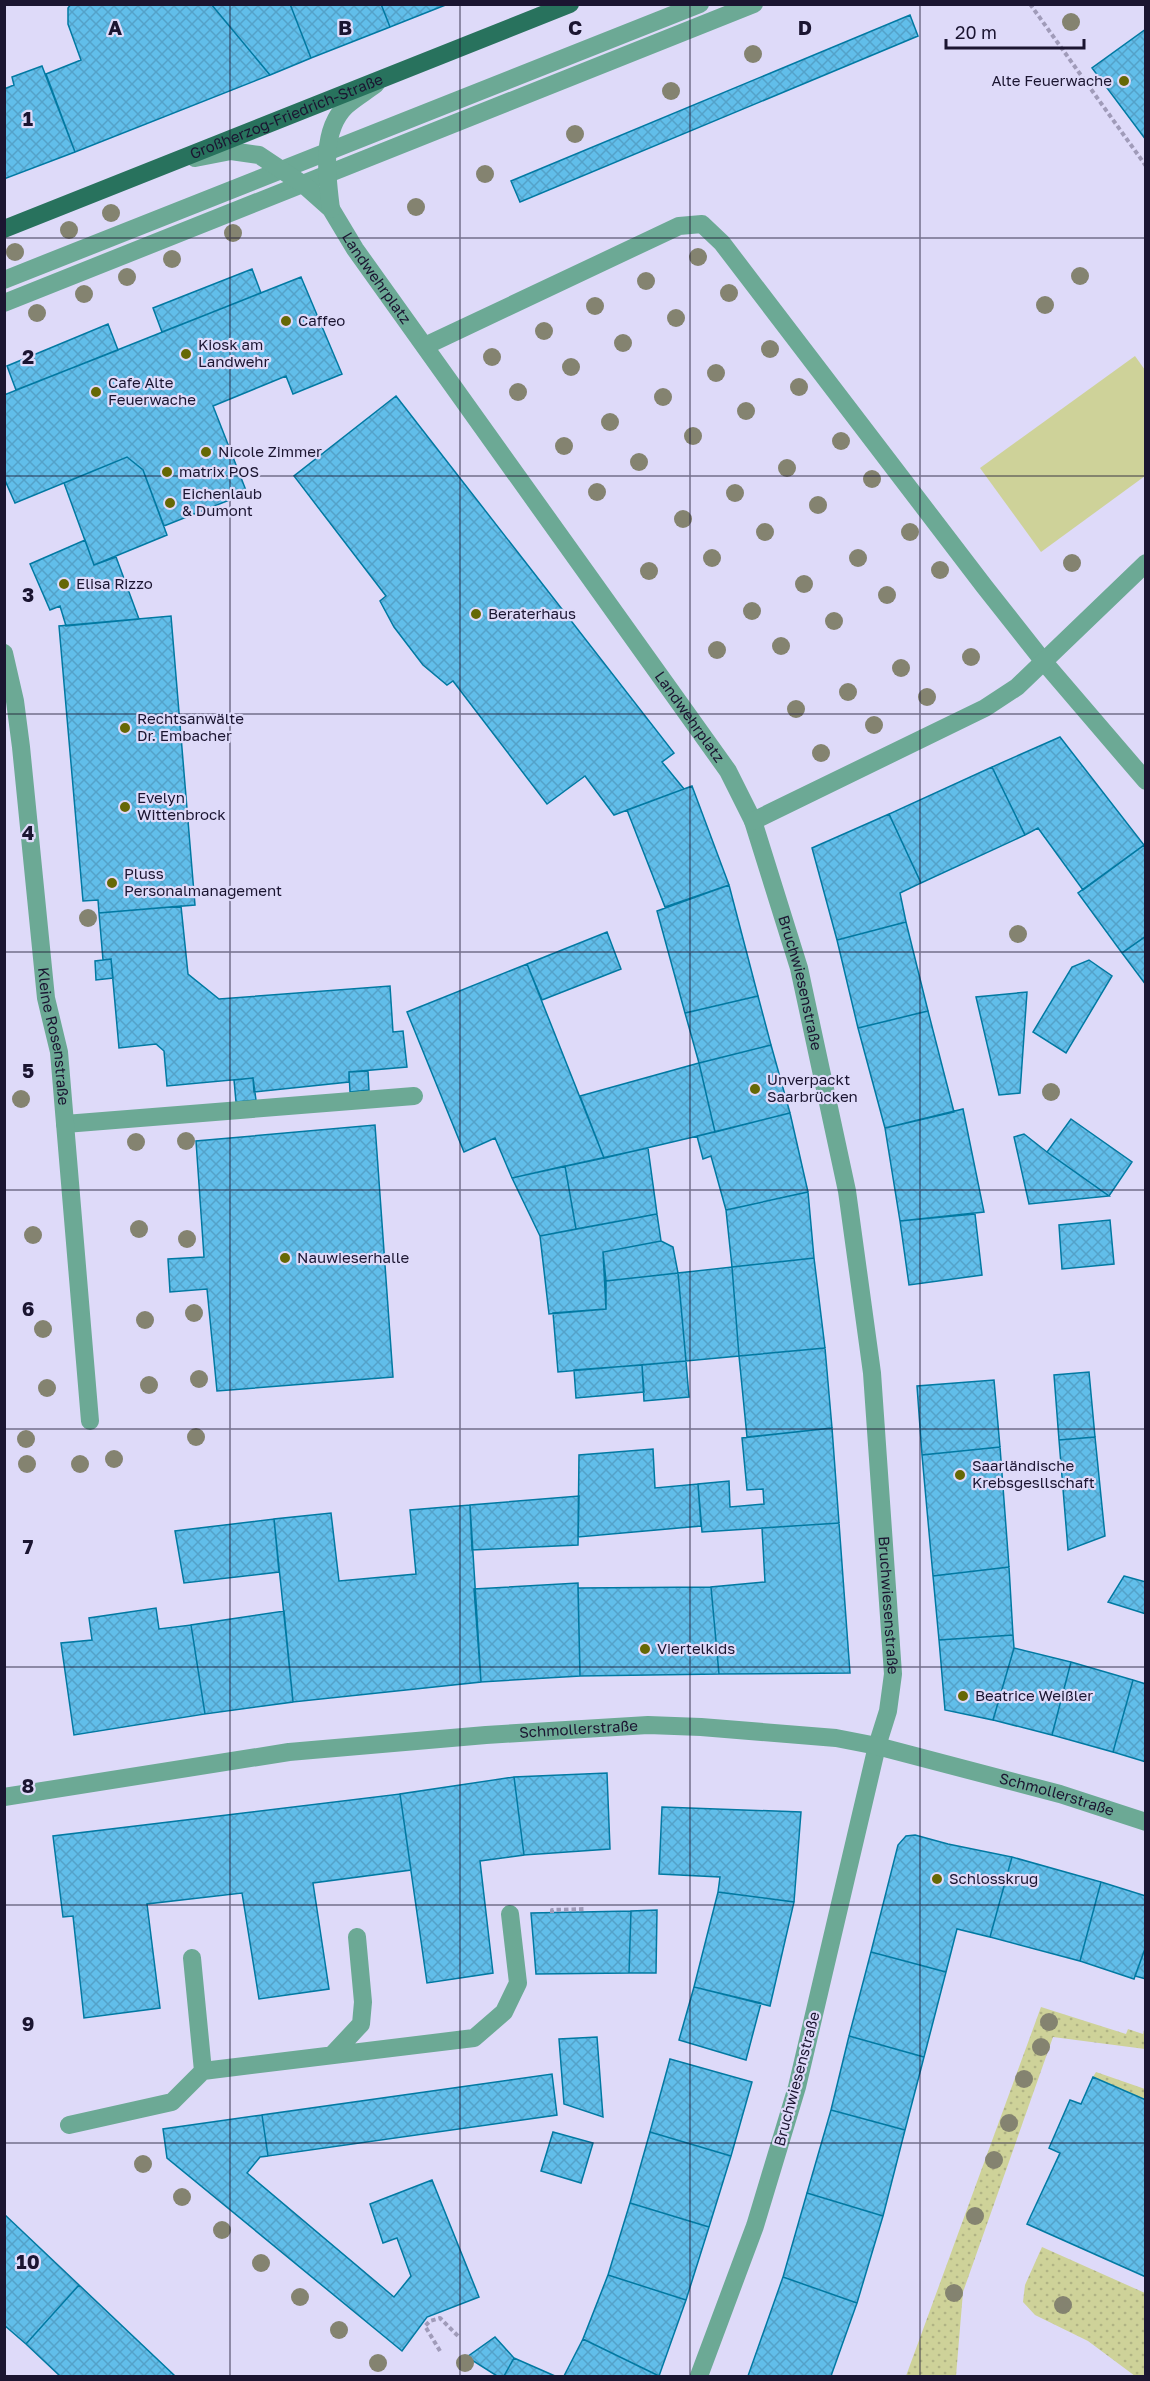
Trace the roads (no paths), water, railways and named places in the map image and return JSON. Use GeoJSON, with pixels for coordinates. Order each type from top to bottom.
{"type":"FeatureCollection","features":[{"type":"Feature","properties":{"kind":"main road","name":"Großherzog-Friedrich-Straße"},"geometry":{"type":"LineString","coordinates":[[4,230],[570,4]]}},
{"type":"Feature","properties":{"kind":"street"},"geometry":{"type":"LineString","coordinates":[[4,280],[700,4]]}},
{"type":"Feature","properties":{"kind":"street"},"geometry":{"type":"LineString","coordinates":[[4,303],[754,4]]}},
{"type":"Feature","properties":{"kind":"street","name":"Landwehrplatz"},"geometry":{"type":"LineString","coordinates":[[331,208],[327,176],[330,133],[345,107],[386,77]]}},
{"type":"Feature","properties":{"kind":"street","name":"Landwehrplatz"},"geometry":{"type":"LineString","coordinates":[[176,162],[231,151],[260,155],[304,185],[331,208],[355,249],[693,718],[729,771],[753,821]]}},
{"type":"Feature","properties":{"kind":"street"},"geometry":{"type":"LineString","coordinates":[[425,346],[679,226],[702,224],[722,243],[1044,662],[1146,781]]}},
{"type":"Feature","properties":{"kind":"street"},"geometry":{"type":"LineString","coordinates":[[753,821],[985,708],[1017,687],[1146,563]]}},
{"type":"Feature","properties":{"kind":"street","name":"Kleine Rosenstraße"},"geometry":{"type":"LineString","coordinates":[[4,653],[15,701],[46,998],[59,1052],[90,1421]]}},
{"type":"Feature","properties":{"kind":"street","name":"Bruchwiesenstraße"},"geometry":{"type":"LineString","coordinates":[[699,2376],[754,2226],[797,2087],[877,1746],[888,1711],[893,1674],[872,1373],[854,1237],[832,1115],[799,968],[753,821]]}},
{"type":"Feature","properties":{"kind":"street"},"geometry":{"type":"LineString","coordinates":[[65,1124],[414,1096]]}},
{"type":"Feature","properties":{"kind":"street","name":"Schmollerstraße"},"geometry":{"type":"LineString","coordinates":[[4,1797],[289,1752],[486,1735],[648,1725],[700,1726],[825,1737],[877,1746],[1060,1794],[1146,1822]]}},
{"type":"Feature","properties":{"kind":"street"},"geometry":{"type":"LineString","coordinates":[[69,2125],[172,2102],[203,2071],[474,2038],[504,2012],[518,1983],[510,1914]]}},
{"type":"Feature","properties":{"kind":"street"},"geometry":{"type":"LineString","coordinates":[[332,2055],[361,2024],[363,2002],[357,1937]]}},
{"type":"Feature","properties":{"kind":"street"},"geometry":{"type":"LineString","coordinates":[[192,1958],[203,2071]]}},
{"type":"Feature","properties":{"kind":"place","name":"Alte Feuerwache"},"geometry":{"type":"Point","coordinates":[1124,81]}},
{"type":"Feature","properties":{"kind":"place","name":"Caffeo"},"geometry":{"type":"Point","coordinates":[286,321]}},
{"type":"Feature","properties":{"kind":"place","name":"Kiosk am Landwehr"},"geometry":{"type":"Point","coordinates":[186,354]}},
{"type":"Feature","properties":{"kind":"place","name":"Cafe Alte Feuerwache"},"geometry":{"type":"Point","coordinates":[96,392]}},
{"type":"Feature","properties":{"kind":"place","name":"Nicole Zimmer"},"geometry":{"type":"Point","coordinates":[206,452]}},
{"type":"Feature","properties":{"kind":"place","name":"matrix POS"},"geometry":{"type":"Point","coordinates":[167,472]}},
{"type":"Feature","properties":{"kind":"place","name":"Eichenlaub & Dumont"},"geometry":{"type":"Point","coordinates":[170,503]}},
{"type":"Feature","properties":{"kind":"place","name":"Elisa Rizzo"},"geometry":{"type":"Point","coordinates":[64,584]}},
{"type":"Feature","properties":{"kind":"place","name":"Beraterhaus"},"geometry":{"type":"Point","coordinates":[476,614]}},
{"type":"Feature","properties":{"kind":"place","name":"Rechtsanwälte Dr. Embacher"},"geometry":{"type":"Point","coordinates":[125,728]}},
{"type":"Feature","properties":{"kind":"place","name":"Evelyn Wittenbrock"},"geometry":{"type":"Point","coordinates":[125,807]}},
{"type":"Feature","properties":{"kind":"place","name":"Pluss Personalmanagement"},"geometry":{"type":"Point","coordinates":[112,883]}},
{"type":"Feature","properties":{"kind":"place","name":"Unverpackt Saarbrücken"},"geometry":{"type":"Point","coordinates":[755,1089]}},
{"type":"Feature","properties":{"kind":"place","name":"Nauwieserhalle"},"geometry":{"type":"Point","coordinates":[285,1258]}},
{"type":"Feature","properties":{"kind":"place","name":"Saarländische Krebsgesllschaft"},"geometry":{"type":"Point","coordinates":[960,1475]}},
{"type":"Feature","properties":{"kind":"place","name":"Viertelkids"},"geometry":{"type":"Point","coordinates":[645,1649]}},
{"type":"Feature","properties":{"kind":"place","name":"Beatrice Weißler"},"geometry":{"type":"Point","coordinates":[963,1696]}},
{"type":"Feature","properties":{"kind":"place","name":"Schlosskrug"},"geometry":{"type":"Point","coordinates":[937,1879]}}]}
